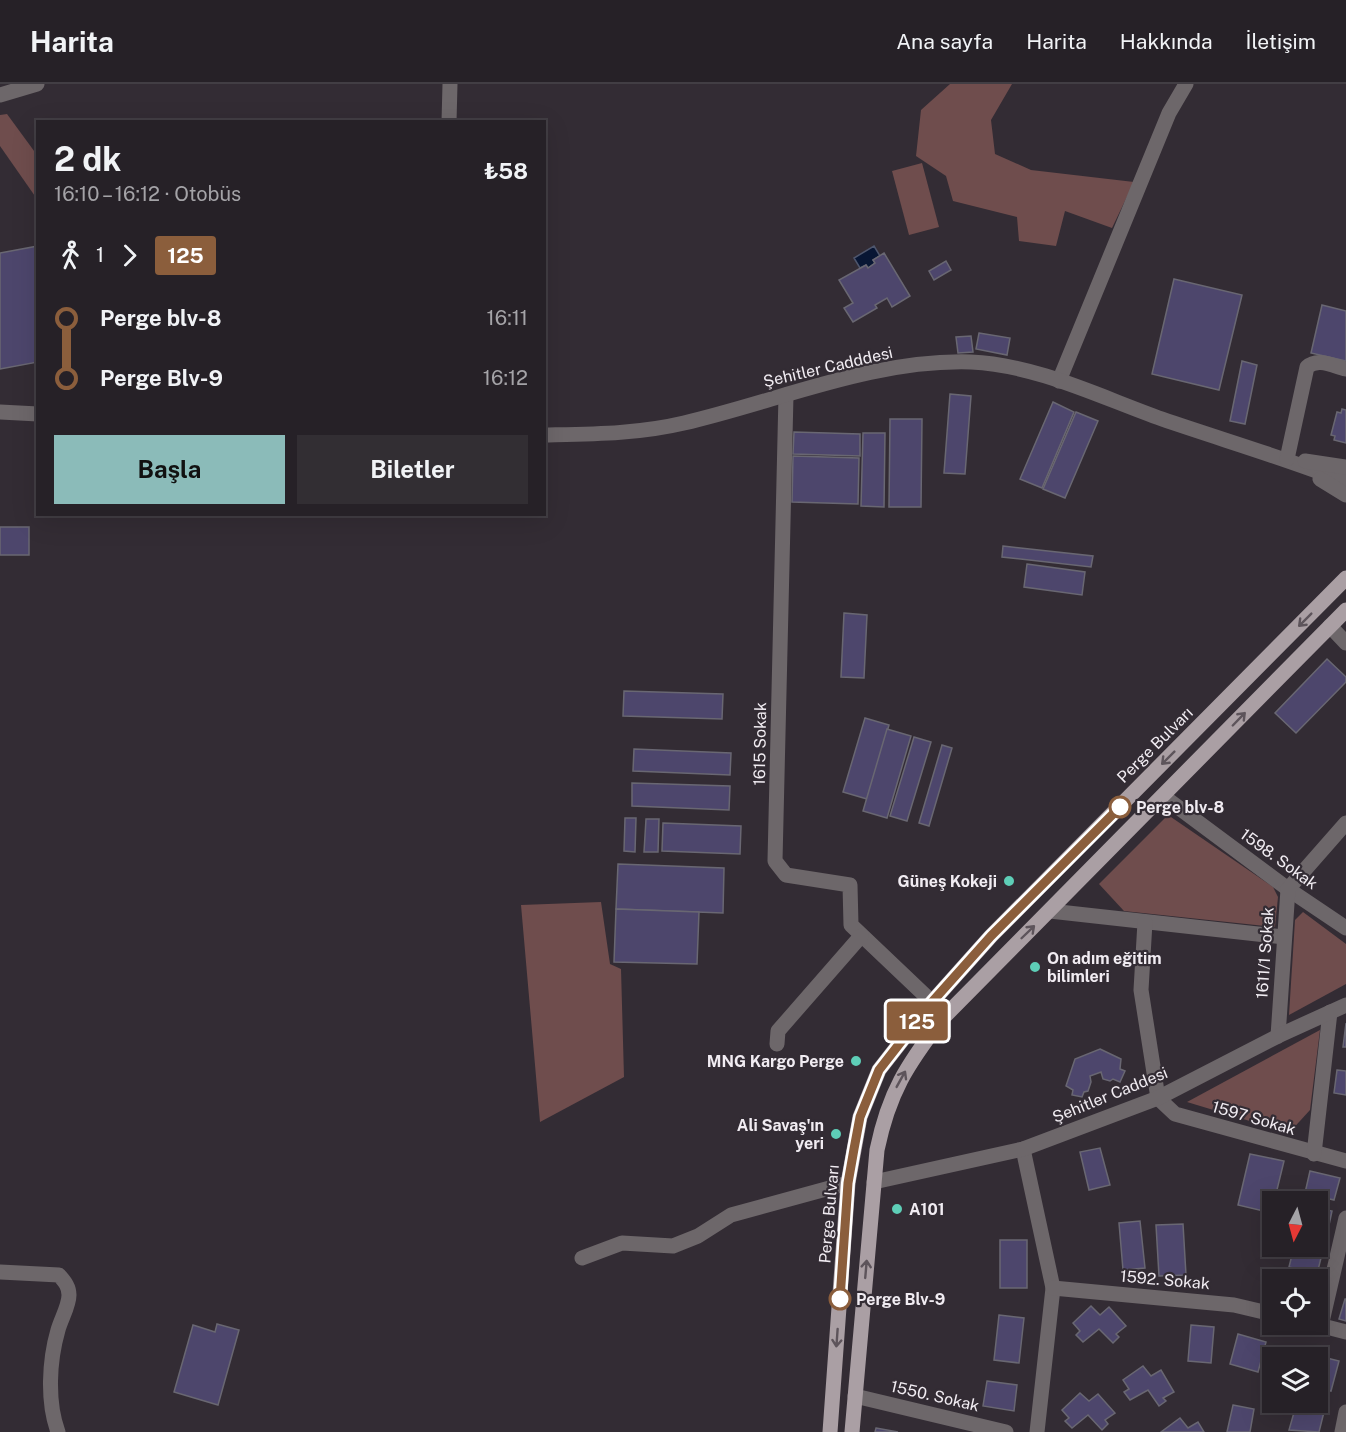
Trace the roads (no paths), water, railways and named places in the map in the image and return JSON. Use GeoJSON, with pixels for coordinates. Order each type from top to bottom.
{"type":"FeatureCollection","features":[{"type":"Feature","properties":{"kind":"main road","name":"Perge Bulvarı"},"geometry":{"type":"LineString","coordinates":[[830,1432],[848,1183],[860,1117],[879,1070],[932,1002],[991,936],[1346,578]]}},
{"type":"Feature","properties":{"kind":"main road"},"geometry":{"type":"LineString","coordinates":[[852,1432],[877,1150],[883,1121],[896,1086],[912,1059],[942,1019],[1346,610]]}},
{"type":"Feature","properties":{"kind":"street"},"geometry":{"type":"LineString","coordinates":[[0,95],[37,84]]}},
{"type":"Feature","properties":{"kind":"street"},"geometry":{"type":"LineString","coordinates":[[449,120],[450,84]]}},
{"type":"Feature","properties":{"kind":"street"},"geometry":{"type":"LineString","coordinates":[[1059,381],[1169,113],[1186,84]]}},
{"type":"Feature","properties":{"kind":"street","name":"Şehitler Cadddesi"},"geometry":{"type":"LineString","coordinates":[[546,435],[631,433],[684,423],[868,373],[971,362],[1008,366],[1059,381],[1184,426],[1287,459]]}},
{"type":"Feature","properties":{"kind":"street"},"geometry":{"type":"LineString","coordinates":[[1287,459],[1307,367],[1312,362],[1319,362],[1346,369]]}},
{"type":"Feature","properties":{"kind":"street","name":"1615 Sokak"},"geometry":{"type":"LineString","coordinates":[[786,394],[775,861],[786,875],[850,885],[851,925],[932,1002]]}},
{"type":"Feature","properties":{"kind":"street"},"geometry":{"type":"LineString","coordinates":[[0,412],[36,414]]}},
{"type":"Feature","properties":{"kind":"street"},"geometry":{"type":"LineString","coordinates":[[1287,459],[1346,467]]}},
{"type":"Feature","properties":{"kind":"street"},"geometry":{"type":"LineString","coordinates":[[1287,459],[1346,482]]}},
{"type":"Feature","properties":{"kind":"street"},"geometry":{"type":"LineString","coordinates":[[1287,459],[1346,495]]}},
{"type":"Feature","properties":{"kind":"street"},"geometry":{"type":"LineString","coordinates":[[1330,626],[1346,643]]}},
{"type":"Feature","properties":{"kind":"street","name":"1598. Sokak"},"geometry":{"type":"LineString","coordinates":[[1163,796],[1288,889],[1346,928]]}},
{"type":"Feature","properties":{"kind":"street","name":"1611/1 Sokak"},"geometry":{"type":"LineString","coordinates":[[1278,1036],[1288,889],[1346,823]]}},
{"type":"Feature","properties":{"kind":"street"},"geometry":{"type":"LineString","coordinates":[[1050,911],[1284,937]]}},
{"type":"Feature","properties":{"kind":"street"},"geometry":{"type":"LineString","coordinates":[[1145,922],[1142,990],[1158,1098]]}},
{"type":"Feature","properties":{"kind":"street"},"geometry":{"type":"LineString","coordinates":[[777,1044],[778,1031],[861,936]]}},
{"type":"Feature","properties":{"kind":"street","name":"Şehitler Caddesi"},"geometry":{"type":"LineString","coordinates":[[874,1182],[1023,1149],[1158,1098],[1278,1036],[1346,1005]]}},
{"type":"Feature","properties":{"kind":"street"},"geometry":{"type":"LineString","coordinates":[[1314,1154],[1330,1012]]}},
{"type":"Feature","properties":{"kind":"street","name":"1597 Sokak"},"geometry":{"type":"LineString","coordinates":[[1158,1098],[1175,1114],[1346,1161]]}},
{"type":"Feature","properties":{"kind":"street"},"geometry":{"type":"LineString","coordinates":[[1023,1149],[1053,1288],[1037,1432]]}},
{"type":"Feature","properties":{"kind":"street"},"geometry":{"type":"LineString","coordinates":[[582,1258],[622,1244],[673,1246],[698,1236],[731,1215],[848,1183]]}},
{"type":"Feature","properties":{"kind":"street"},"geometry":{"type":"LineString","coordinates":[[1328,1287],[1346,1218]]}},
{"type":"Feature","properties":{"kind":"street"},"geometry":{"type":"LineString","coordinates":[[0,1272],[59,1275],[67,1285],[69,1296],[57,1332],[52,1359],[51,1389],[54,1421],[58,1432]]}},
{"type":"Feature","properties":{"kind":"street","name":"1592. Sokak"},"geometry":{"type":"LineString","coordinates":[[1053,1288],[1234,1305],[1262,1312]]}},
{"type":"Feature","properties":{"kind":"street"},"geometry":{"type":"LineString","coordinates":[[1328,1328],[1346,1332]]}},
{"type":"Feature","properties":{"kind":"street","name":"1550. Sokak"},"geometry":{"type":"LineString","coordinates":[[855,1396],[1006,1432]]}},
{"type":"Feature","properties":{"kind":"street"},"geometry":{"type":"LineString","coordinates":[[1342,1432],[1346,1412]]}},
{"type":"Feature","properties":{"kind":"water"},"geometry":{"type":"Polygon","coordinates":[[[874,246],[880,256],[873,260],[875,263],[868,268],[866,265],[860,268],[854,258],[874,246]]]}},
{"type":"Feature","properties":{"kind":"place","name":"Perge blv-8"},"geometry":{"type":"Point","coordinates":[1120,807]}},
{"type":"Feature","properties":{"kind":"place","name":"Güneş Kokeji"},"geometry":{"type":"Point","coordinates":[1009,881]}},
{"type":"Feature","properties":{"kind":"place","name":"On adım eğitim bilimleri"},"geometry":{"type":"Point","coordinates":[1035,967]}},
{"type":"Feature","properties":{"kind":"place","name":"MNG Kargo Perge"},"geometry":{"type":"Point","coordinates":[856,1061]}},
{"type":"Feature","properties":{"kind":"place","name":"Ali Savaş'ın yeri"},"geometry":{"type":"Point","coordinates":[836,1134]}},
{"type":"Feature","properties":{"kind":"place","name":"A101"},"geometry":{"type":"Point","coordinates":[897,1209]}},
{"type":"Feature","properties":{"kind":"place","name":"Perge Blv-9"},"geometry":{"type":"Point","coordinates":[840,1299]}}]}
